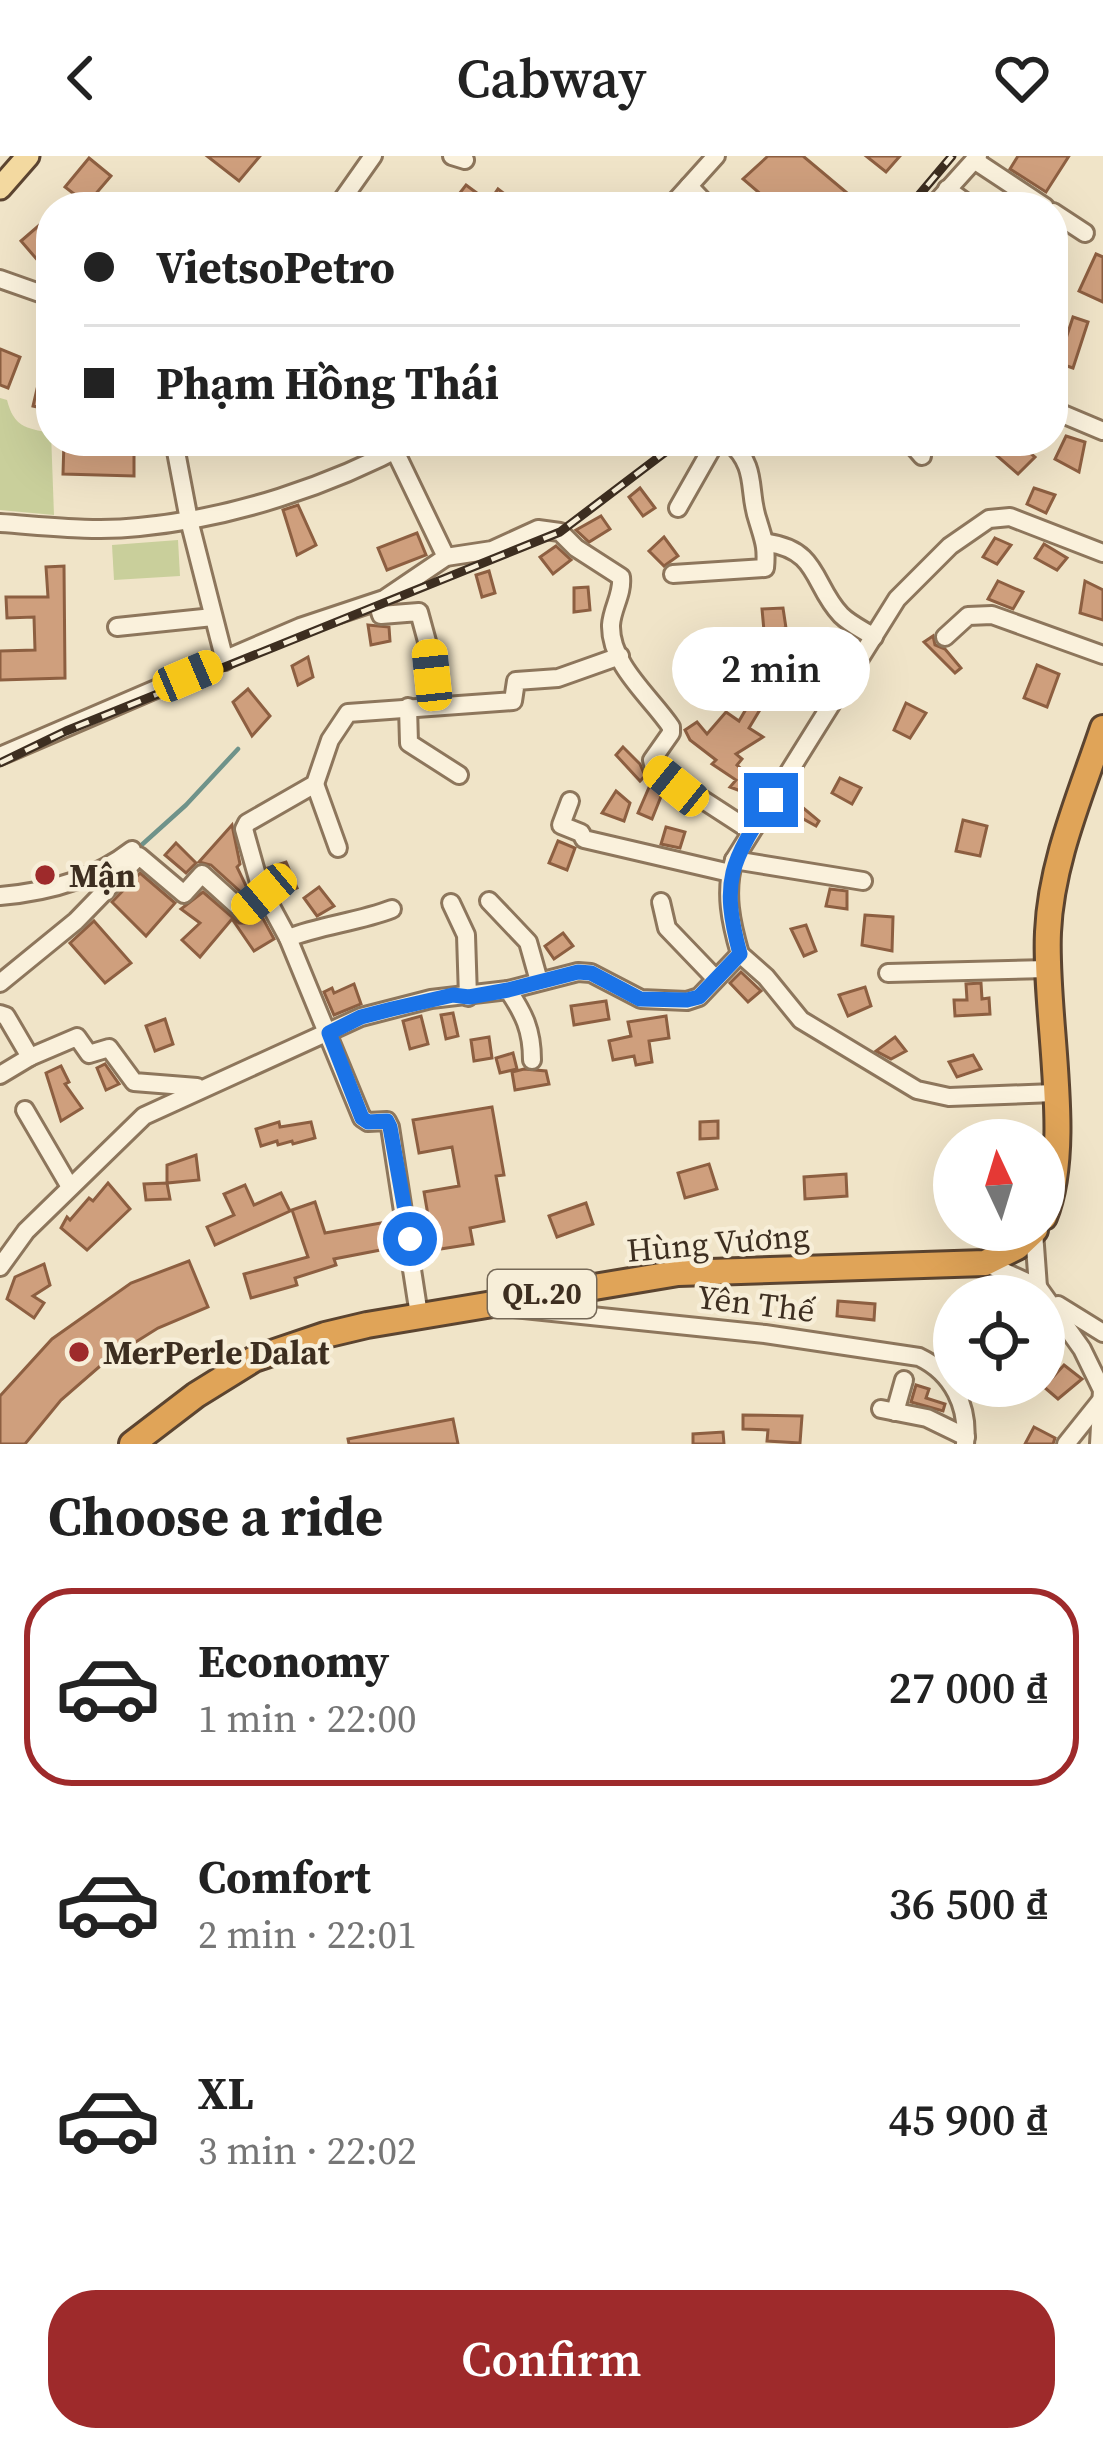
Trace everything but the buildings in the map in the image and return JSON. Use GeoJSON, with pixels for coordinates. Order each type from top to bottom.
{"type":"FeatureCollection","features":[{"type":"Feature","properties":{"kind":"highway"},"geometry":{"type":"LineString","coordinates":[[1055,1119],[1048,970],[1054,878],[1103,728]]}},
{"type":"Feature","properties":{"kind":"highway"},"geometry":{"type":"LineString","coordinates":[[985,1263],[1009,1251]]}},
{"type":"Feature","properties":{"kind":"highway","name":"Hùng Vương"},"geometry":{"type":"LineString","coordinates":[[132,1444],[196,1395],[254,1359],[325,1334],[678,1273],[985,1263]]}},
{"type":"Feature","properties":{"kind":"main road"},"geometry":{"type":"LineString","coordinates":[[0,188],[28,156]]}},
{"type":"Feature","properties":{"kind":"street"},"geometry":{"type":"LineString","coordinates":[[348,192],[373,156]]}},
{"type":"Feature","properties":{"kind":"street"},"geometry":{"type":"LineString","coordinates":[[684,192],[716,156]]}},
{"type":"Feature","properties":{"kind":"street"},"geometry":{"type":"LineString","coordinates":[[944,192],[976,158],[1025,192]]}},
{"type":"Feature","properties":{"kind":"street"},"geometry":{"type":"LineString","coordinates":[[689,186],[695,192]]}},
{"type":"Feature","properties":{"kind":"street"},"geometry":{"type":"LineString","coordinates":[[947,189],[951,192]]}},
{"type":"Feature","properties":{"kind":"street"},"geometry":{"type":"LineString","coordinates":[[1068,222],[1085,233]]}},
{"type":"Feature","properties":{"kind":"street"},"geometry":{"type":"LineString","coordinates":[[0,279],[36,292]]}},
{"type":"Feature","properties":{"kind":"street"},"geometry":{"type":"LineString","coordinates":[[1068,416],[1103,430]]}},
{"type":"Feature","properties":{"kind":"street"},"geometry":{"type":"LineString","coordinates":[[177,456],[225,661]]}},
{"type":"Feature","properties":{"kind":"street"},"geometry":{"type":"LineString","coordinates":[[0,523],[88,529],[189,520],[314,485],[383,456]]}},
{"type":"Feature","properties":{"kind":"street"},"geometry":{"type":"LineString","coordinates":[[397,456],[446,557]]}},
{"type":"Feature","properties":{"kind":"street"},"geometry":{"type":"LineString","coordinates":[[677,508],[707,456]]}},
{"type":"Feature","properties":{"kind":"street"},"geometry":{"type":"LineString","coordinates":[[673,574],[765,568],[768,542],[756,519],[753,478],[742,456]]}},
{"type":"Feature","properties":{"kind":"street"},"geometry":{"type":"LineString","coordinates":[[1054,1093],[949,1097],[916,1090],[801,1020],[740,954],[730,917],[732,867],[897,599],[950,546],[989,520],[1010,517],[1103,553]]}},
{"type":"Feature","properties":{"kind":"street"},"geometry":{"type":"LineString","coordinates":[[0,756],[300,627],[376,602],[446,557],[492,550],[538,530],[560,532],[621,577],[611,622],[620,656],[671,727],[652,760],[654,768],[751,831]]}},
{"type":"Feature","properties":{"kind":"street"},"geometry":{"type":"LineString","coordinates":[[768,542],[797,551],[816,572],[839,614],[874,638]]}},
{"type":"Feature","properties":{"kind":"street"},"geometry":{"type":"LineString","coordinates":[[376,602],[381,615],[419,612],[435,706]]}},
{"type":"Feature","properties":{"kind":"street"},"geometry":{"type":"LineString","coordinates":[[946,637],[968,616],[992,615],[1103,655]]}},
{"type":"Feature","properties":{"kind":"street"},"geometry":{"type":"LineString","coordinates":[[117,627],[213,617]]}},
{"type":"Feature","properties":{"kind":"street"},"geometry":{"type":"LineString","coordinates":[[338,848],[315,784],[330,740],[348,713],[513,701],[516,681],[571,675],[620,656]]}},
{"type":"Feature","properties":{"kind":"street"},"geometry":{"type":"LineString","coordinates":[[408,707],[409,742],[459,775]]}},
{"type":"Feature","properties":{"kind":"street"},"geometry":{"type":"LineString","coordinates":[[315,784],[247,823],[244,842],[362,1118],[387,1121],[390,1127],[419,1315]]}},
{"type":"Feature","properties":{"kind":"street"},"geometry":{"type":"LineString","coordinates":[[570,801],[561,825],[581,832],[584,839],[732,867],[863,880]]}},
{"type":"Feature","properties":{"kind":"street"},"geometry":{"type":"LineString","coordinates":[[136,853],[184,894],[202,874],[243,911],[264,894]]}},
{"type":"Feature","properties":{"kind":"street"},"geometry":{"type":"LineString","coordinates":[[0,896],[35,893],[96,874],[136,853]]}},
{"type":"Feature","properties":{"kind":"street"},"geometry":{"type":"LineString","coordinates":[[0,983],[76,921],[136,853]]}},
{"type":"Feature","properties":{"kind":"street"},"geometry":{"type":"LineString","coordinates":[[489,902],[527,942],[538,981]]}},
{"type":"Feature","properties":{"kind":"street"},"geometry":{"type":"LineString","coordinates":[[661,902],[667,928],[715,978]]}},
{"type":"Feature","properties":{"kind":"street"},"geometry":{"type":"LineString","coordinates":[[451,903],[466,934],[469,997]]}},
{"type":"Feature","properties":{"kind":"street"},"geometry":{"type":"LineString","coordinates":[[288,938],[331,922],[392,909]]}},
{"type":"Feature","properties":{"kind":"street"},"geometry":{"type":"LineString","coordinates":[[0,1267],[26,1231],[144,1116],[361,1017],[453,995],[508,990],[561,974],[591,973],[640,999],[677,1001],[699,997],[740,954]]}},
{"type":"Feature","properties":{"kind":"street"},"geometry":{"type":"LineString","coordinates":[[888,973],[1048,970]]}},
{"type":"Feature","properties":{"kind":"street"},"geometry":{"type":"LineString","coordinates":[[508,990],[526,1017],[532,1060]]}},
{"type":"Feature","properties":{"kind":"street"},"geometry":{"type":"LineString","coordinates":[[0,1015],[6,1016],[30,1057]]}},
{"type":"Feature","properties":{"kind":"street"},"geometry":{"type":"LineString","coordinates":[[0,1075],[77,1037],[89,1054],[109,1048],[134,1082],[203,1088]]}},
{"type":"Feature","properties":{"kind":"street"},"geometry":{"type":"LineString","coordinates":[[25,1110],[70,1187]]}},
{"type":"Feature","properties":{"kind":"street"},"geometry":{"type":"LineString","coordinates":[[985,1263],[1008,1275]]}},
{"type":"Feature","properties":{"kind":"street","name":"Yên Thế"},"geometry":{"type":"LineString","coordinates":[[478,1305],[765,1334],[919,1357],[936,1365],[952,1383],[965,1415],[966,1440]]}},
{"type":"Feature","properties":{"kind":"street"},"geometry":{"type":"LineString","coordinates":[[1065,1308],[1103,1333]]}},
{"type":"Feature","properties":{"kind":"street"},"geometry":{"type":"LineString","coordinates":[[1065,1325],[1102,1393],[1099,1444]]}},
{"type":"Feature","properties":{"kind":"street"},"geometry":{"type":"LineString","coordinates":[[904,1380],[888,1411],[927,1418],[966,1440]]}},
{"type":"Feature","properties":{"kind":"street"},"geometry":{"type":"LineString","coordinates":[[1066,1444],[1102,1393]]}},
{"type":"Feature","properties":{"kind":"green space"},"geometry":{"type":"Polygon","coordinates":[[[0,398],[7,400],[22,425],[36,430],[36,456],[52,456],[54,515],[0,510],[0,398]]]}},
{"type":"Feature","properties":{"kind":"green space"},"geometry":{"type":"Polygon","coordinates":[[[178,540],[180,576],[114,580],[112,545],[178,540]]]}},
{"type":"Feature","properties":{"kind":"waterway"},"geometry":{"type":"LineString","coordinates":[[136,850],[238,749]]}},
{"type":"Feature","properties":{"kind":"waterway"},"geometry":{"type":"LineString","coordinates":[[17,902],[47,897]]}},
{"type":"Feature","properties":{"kind":"railway"},"geometry":{"type":"LineString","coordinates":[[922,192],[952,156]]}},
{"type":"Feature","properties":{"kind":"railway"},"geometry":{"type":"LineString","coordinates":[[0,763],[66,731],[560,532],[660,456]]}},
{"type":"Feature","properties":{"kind":"place","name":"Mận"},"geometry":{"type":"Point","coordinates":[45,875]}},
{"type":"Feature","properties":{"kind":"place","name":"MerPerle Dalat"},"geometry":{"type":"Point","coordinates":[79,1352]}},
{"type":"Feature","properties":{"kind":"route"},"geometry":{"type":"LineString","coordinates":[[410,1239],[390,1127],[387,1121],[362,1118],[329,1033],[392,1009],[453,995],[508,990],[578,972],[591,973],[640,999],[699,997],[740,954],[730,917],[730,874],[771,800]]}}]}
